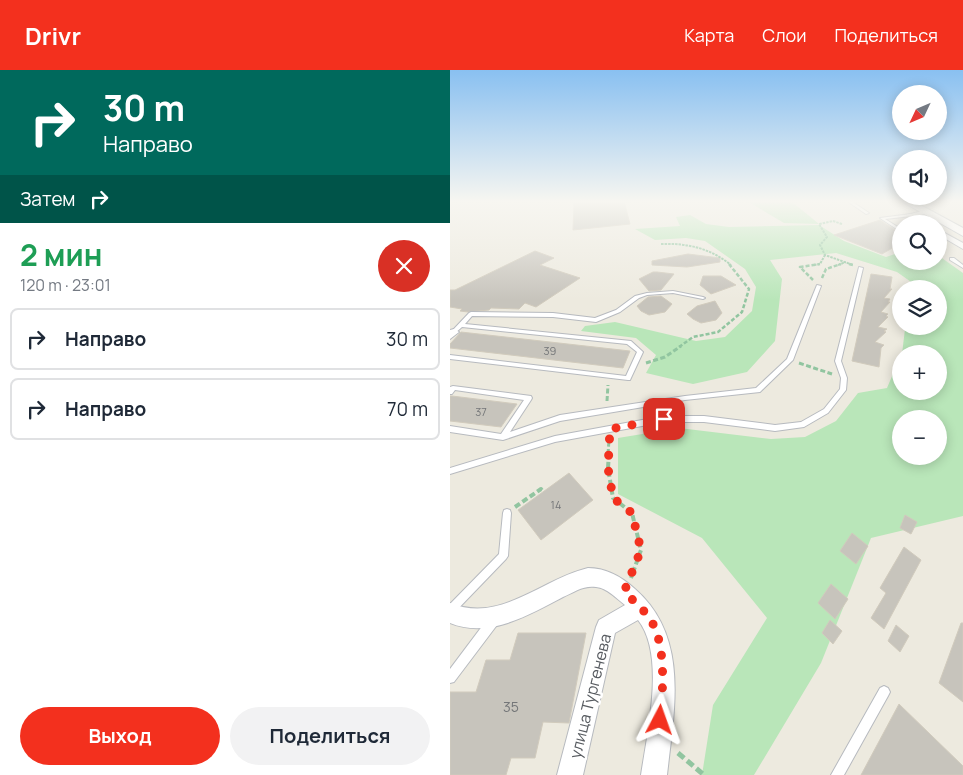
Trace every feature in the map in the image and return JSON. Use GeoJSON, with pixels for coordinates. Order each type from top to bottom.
{"type":"FeatureCollection","features":[{"type":"Feature","properties":{"kind":"street"},"geometry":{"type":"LineString","coordinates":[[947,237],[963,247]]}},
{"type":"Feature","properties":{"kind":"street"},"geometry":{"type":"LineString","coordinates":[[450,612],[459,618],[496,617],[587,577],[607,580],[624,592],[641,608],[653,624],[662,657],[662,702],[654,775]]}},
{"type":"Feature","properties":{"kind":"street","name":"улица Тургенева"},"geometry":{"type":"LineString","coordinates":[[570,775],[606,627],[641,608]]}},
{"type":"Feature","properties":{"kind":"lane"},"geometry":{"type":"LineString","coordinates":[[952,260],[963,267]]}},
{"type":"Feature","properties":{"kind":"lane"},"geometry":{"type":"LineString","coordinates":[[450,472],[555,439],[664,419],[704,419],[775,428],[802,424],[826,411],[843,390],[844,378],[838,361],[861,268]]}},
{"type":"Feature","properties":{"kind":"lane"},"geometry":{"type":"LineString","coordinates":[[450,430],[503,437],[560,418],[758,390],[790,360],[819,286]]}},
{"type":"Feature","properties":{"kind":"lane"},"geometry":{"type":"LineString","coordinates":[[455,331],[471,314],[553,315],[596,320],[618,310],[637,297],[658,292],[677,293],[703,298]]}},
{"type":"Feature","properties":{"kind":"lane"},"geometry":{"type":"LineString","coordinates":[[450,357],[628,378],[640,352],[628,342],[455,331]]}},
{"type":"Feature","properties":{"kind":"lane"},"geometry":{"type":"LineString","coordinates":[[450,392],[453,388],[529,398],[503,437]]}},
{"type":"Feature","properties":{"kind":"lane"},"geometry":{"type":"LineString","coordinates":[[450,612],[503,556],[506,513]]}},
{"type":"Feature","properties":{"kind":"lane"},"geometry":{"type":"LineString","coordinates":[[450,678],[496,617]]}},
{"type":"Feature","properties":{"kind":"lane"},"geometry":{"type":"LineString","coordinates":[[837,775],[884,692]]}},
{"type":"Feature","properties":{"kind":"path"},"geometry":{"type":"LineString","coordinates":[[824,234],[826,237],[820,246],[825,255],[861,268]]}},
{"type":"Feature","properties":{"kind":"path"},"geometry":{"type":"LineString","coordinates":[[825,255],[820,264],[800,267],[819,286],[826,269],[846,262]]}},
{"type":"Feature","properties":{"kind":"path"},"geometry":{"type":"LineString","coordinates":[[790,360],[844,378]]}},
{"type":"Feature","properties":{"kind":"path"},"geometry":{"type":"LineString","coordinates":[[607,410],[609,376]]}},
{"type":"Feature","properties":{"kind":"path"},"geometry":{"type":"LineString","coordinates":[[610,429],[608,468],[613,498],[632,513],[641,550],[624,592]]}},
{"type":"Feature","properties":{"kind":"path"},"geometry":{"type":"LineString","coordinates":[[506,513],[541,489],[543,492]]}},
{"type":"Feature","properties":{"kind":"path"},"geometry":{"type":"LineString","coordinates":[[674,750],[704,775]]}},
{"type":"Feature","properties":{"kind":"green space"},"geometry":{"type":"Polygon","coordinates":[[[644,234],[833,234],[844,241],[886,257],[892,255],[892,270],[947,270],[947,262],[963,273],[963,516],[871,538],[821,663],[754,775],[702,775],[713,705],[767,618],[702,538],[618,494],[618,438],[679,428],[771,439],[805,437],[836,421],[858,393],[887,388],[892,376],[892,400],[947,400],[947,345],[903,345],[904,335],[947,335],[947,280],[908,280],[897,272],[836,253],[770,260],[782,279],[775,341],[747,372],[693,384],[646,373],[656,355],[636,338],[581,331],[585,326],[615,322],[696,341],[725,337],[752,311],[756,287],[745,269],[705,241],[686,238],[655,240],[644,234]]]}},
{"type":"Feature","properties":{"kind":"building"},"geometry":{"type":"Polygon","coordinates":[[[892,234],[892,248],[882,254],[834,235],[892,234]]]}},
{"type":"Feature","properties":{"kind":"building"},"geometry":{"type":"Polygon","coordinates":[[[535,251],[554,258],[540,265],[580,278],[536,307],[525,303],[519,309],[491,308],[489,310],[468,312],[450,307],[450,290],[455,290],[535,251]]]}},
{"type":"Feature","properties":{"kind":"building"},"geometry":{"type":"Polygon","coordinates":[[[688,254],[720,258],[720,262],[687,267],[652,265],[652,261],[688,254]]]}},
{"type":"Feature","properties":{"kind":"building"},"geometry":{"type":"Polygon","coordinates":[[[653,272],[674,274],[661,290],[649,291],[639,279],[653,272]]]}},
{"type":"Feature","properties":{"kind":"building"},"geometry":{"type":"Polygon","coordinates":[[[871,274],[892,277],[890,289],[892,289],[884,298],[890,299],[888,302],[890,302],[881,312],[888,314],[886,316],[888,317],[878,327],[887,329],[875,342],[884,345],[881,348],[879,367],[852,361],[871,274]]]}},
{"type":"Feature","properties":{"kind":"building"},"geometry":{"type":"Polygon","coordinates":[[[703,276],[721,276],[736,285],[711,294],[700,285],[703,276]]]}},
{"type":"Feature","properties":{"kind":"building"},"geometry":{"type":"Polygon","coordinates":[[[661,296],[672,304],[665,312],[649,315],[641,311],[637,306],[648,297],[661,296]]]}},
{"type":"Feature","properties":{"kind":"building"},"geometry":{"type":"Polygon","coordinates":[[[715,301],[722,313],[716,320],[701,323],[687,314],[697,306],[715,301]]]}},
{"type":"Feature","properties":{"kind":"building"},"geometry":{"type":"Polygon","coordinates":[[[461,332],[630,351],[623,368],[450,348],[450,344],[461,332]]]}},
{"type":"Feature","properties":{"kind":"building"},"geometry":{"type":"Polygon","coordinates":[[[450,396],[517,404],[501,427],[450,421],[450,396]]]}},
{"type":"Feature","properties":{"kind":"building"},"geometry":{"type":"Polygon","coordinates":[[[569,473],[593,500],[541,540],[518,510],[569,473]]]}},
{"type":"Feature","properties":{"kind":"building"},"geometry":{"type":"Polygon","coordinates":[[[905,515],[917,522],[911,534],[900,528],[905,515]]]}},
{"type":"Feature","properties":{"kind":"building"},"geometry":{"type":"Polygon","coordinates":[[[852,533],[868,546],[856,564],[840,551],[852,533]]]}},
{"type":"Feature","properties":{"kind":"building"},"geometry":{"type":"Polygon","coordinates":[[[904,547],[921,560],[884,629],[871,618],[886,593],[880,588],[904,547]]]}},
{"type":"Feature","properties":{"kind":"building"},"geometry":{"type":"Polygon","coordinates":[[[831,584],[848,599],[835,619],[818,603],[831,584]]]}},
{"type":"Feature","properties":{"kind":"building"},"geometry":{"type":"Polygon","coordinates":[[[830,620],[842,631],[833,644],[822,633],[830,620]]]}},
{"type":"Feature","properties":{"kind":"building"},"geometry":{"type":"Polygon","coordinates":[[[961,623],[963,623],[963,702],[939,683],[961,623]]]}},
{"type":"Feature","properties":{"kind":"building"},"geometry":{"type":"Polygon","coordinates":[[[896,625],[909,636],[900,652],[888,641],[896,625]]]}},
{"type":"Feature","properties":{"kind":"building"},"geometry":{"type":"Polygon","coordinates":[[[518,633],[586,633],[569,723],[543,722],[535,758],[511,758],[506,775],[450,775],[450,692],[476,692],[486,660],[510,660],[518,633]]]}},
{"type":"Feature","properties":{"kind":"building"},"geometry":{"type":"Polygon","coordinates":[[[899,704],[963,766],[963,775],[861,775],[899,704]]]}},
{"type":"Feature","properties":{"kind":"route"},"geometry":{"type":"LineString","coordinates":[[660,720],[662,657],[653,624],[641,608],[624,592],[641,550],[632,513],[613,498],[608,468],[610,429],[664,419]]}}]}
